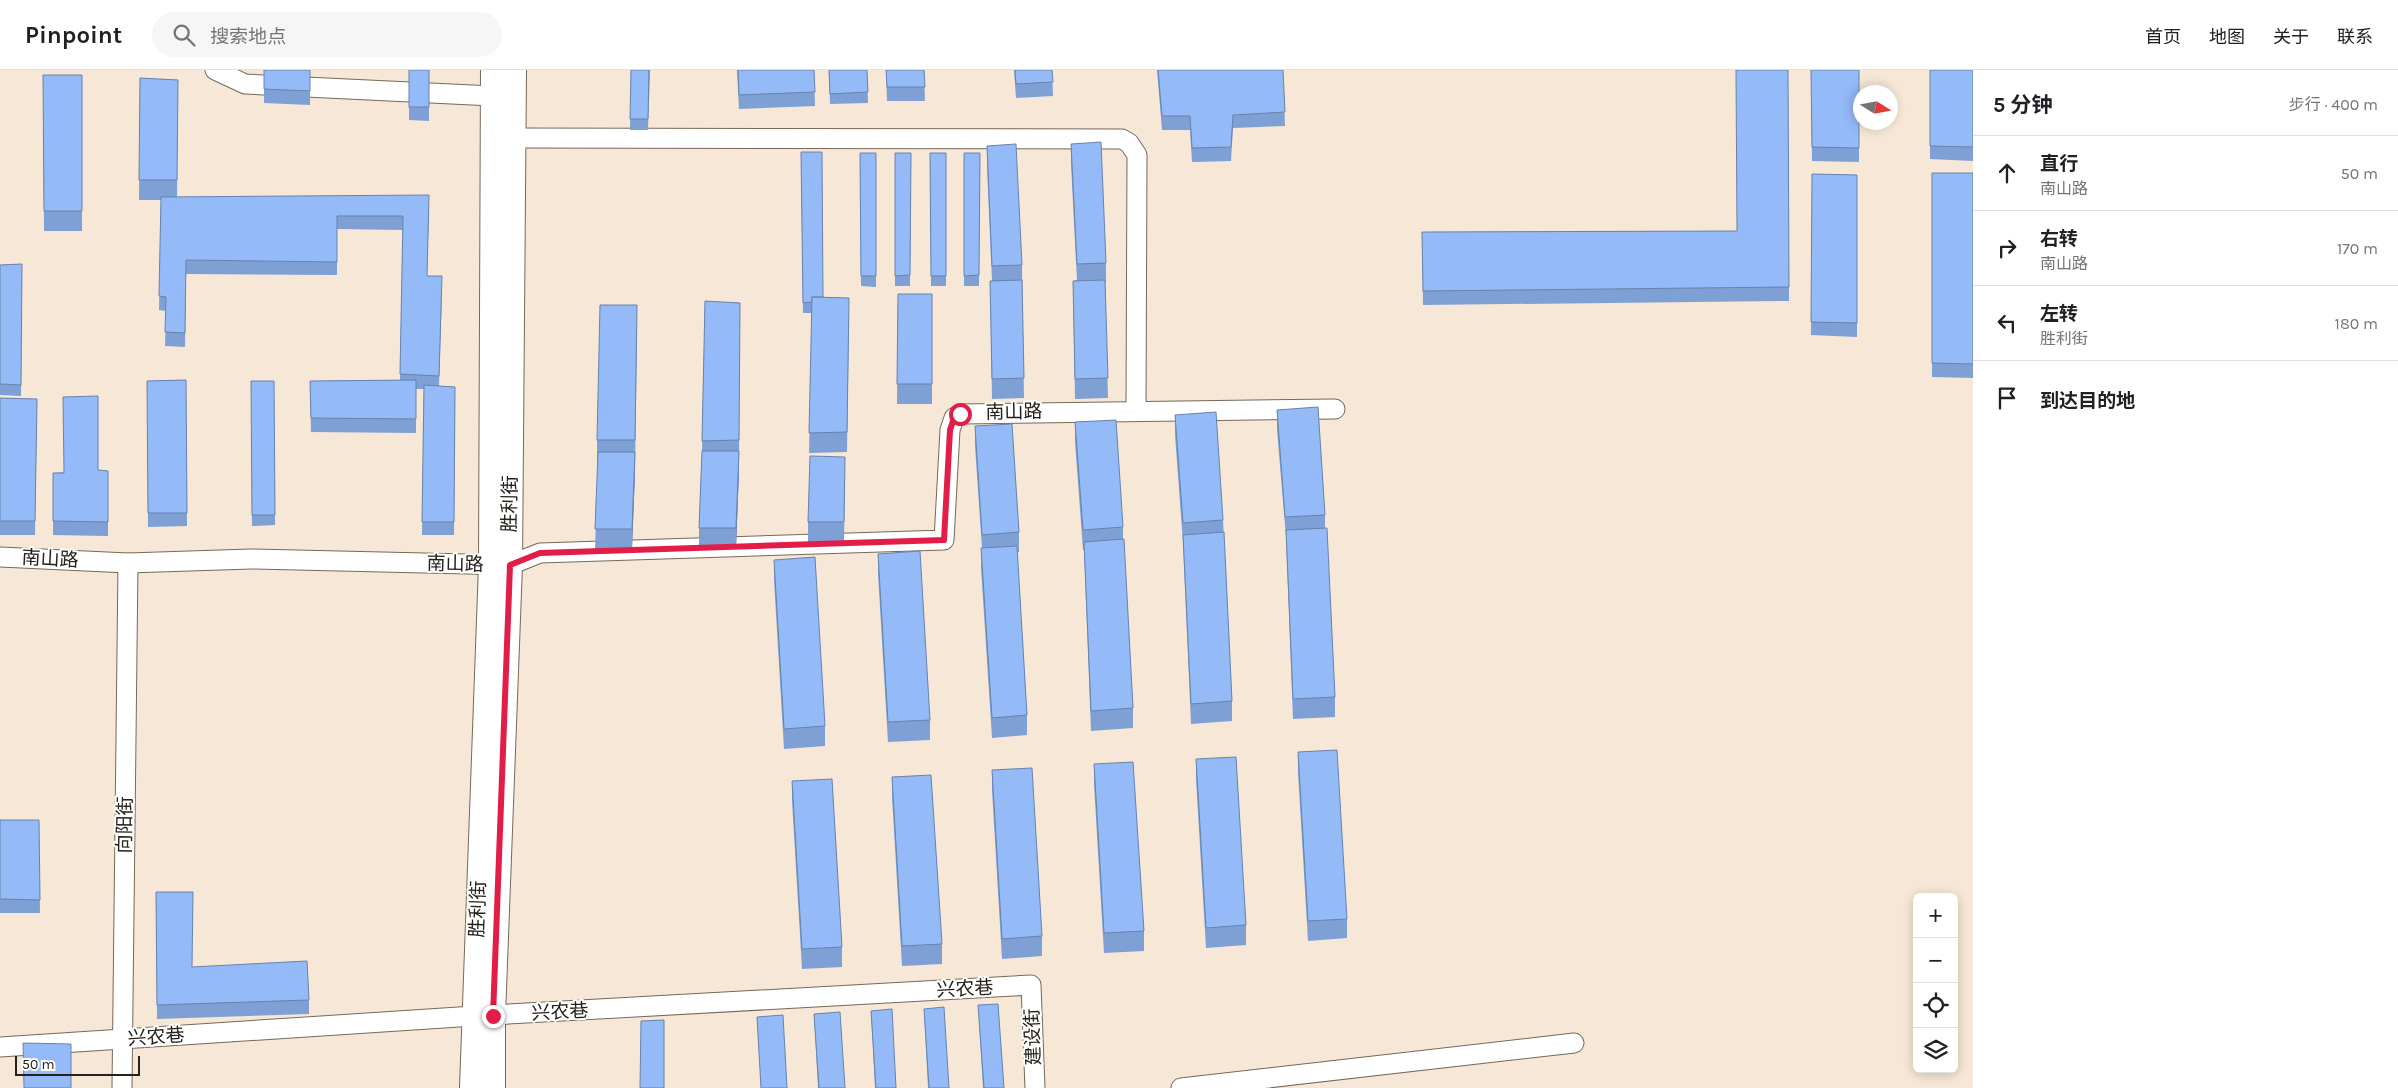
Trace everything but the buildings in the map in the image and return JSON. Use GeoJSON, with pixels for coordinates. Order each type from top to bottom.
{"type":"FeatureCollection","features":[{"type":"Feature","properties":{"kind":"main road","name":"胜利街"},"geometry":{"type":"LineString","coordinates":[[493,70],[500,565]]}},
{"type":"Feature","properties":{"kind":"main road","name":"胜利街"},"geometry":{"type":"LineString","coordinates":[[472,1088],[483,1016],[514,138],[514,70]]}},
{"type":"Feature","properties":{"kind":"main road","name":"胜利街"},"geometry":{"type":"LineString","coordinates":[[483,1016],[493,1088]]}},
{"type":"Feature","properties":{"kind":"street"},"geometry":{"type":"LineString","coordinates":[[215,70],[245,84],[493,96]]}},
{"type":"Feature","properties":{"kind":"street"},"geometry":{"type":"LineString","coordinates":[[514,138],[1122,139],[1129,143],[1137,155],[1136,411]]}},
{"type":"Feature","properties":{"kind":"street","name":"南山路"},"geometry":{"type":"LineString","coordinates":[[0,557],[128,563],[251,559],[500,565],[540,553],[944,540],[950,430],[954,418],[960,414],[1335,408]]}},
{"type":"Feature","properties":{"kind":"street","name":"向阳街"},"geometry":{"type":"LineString","coordinates":[[122,1088],[128,563]]}},
{"type":"Feature","properties":{"kind":"street","name":"兴农巷"},"geometry":{"type":"LineString","coordinates":[[0,1047],[483,1016],[1031,985]]}},
{"type":"Feature","properties":{"kind":"street","name":"建设街"},"geometry":{"type":"LineString","coordinates":[[1031,985],[1034,1088]]}},
{"type":"Feature","properties":{"kind":"street"},"geometry":{"type":"LineString","coordinates":[[1181,1088],[1574,1043]]}},
{"type":"Feature","properties":{"kind":"route"},"geometry":{"type":"LineString","coordinates":[[493,1016],[510,565],[540,553],[944,540],[950,430],[954,418],[960,414]]}}]}
